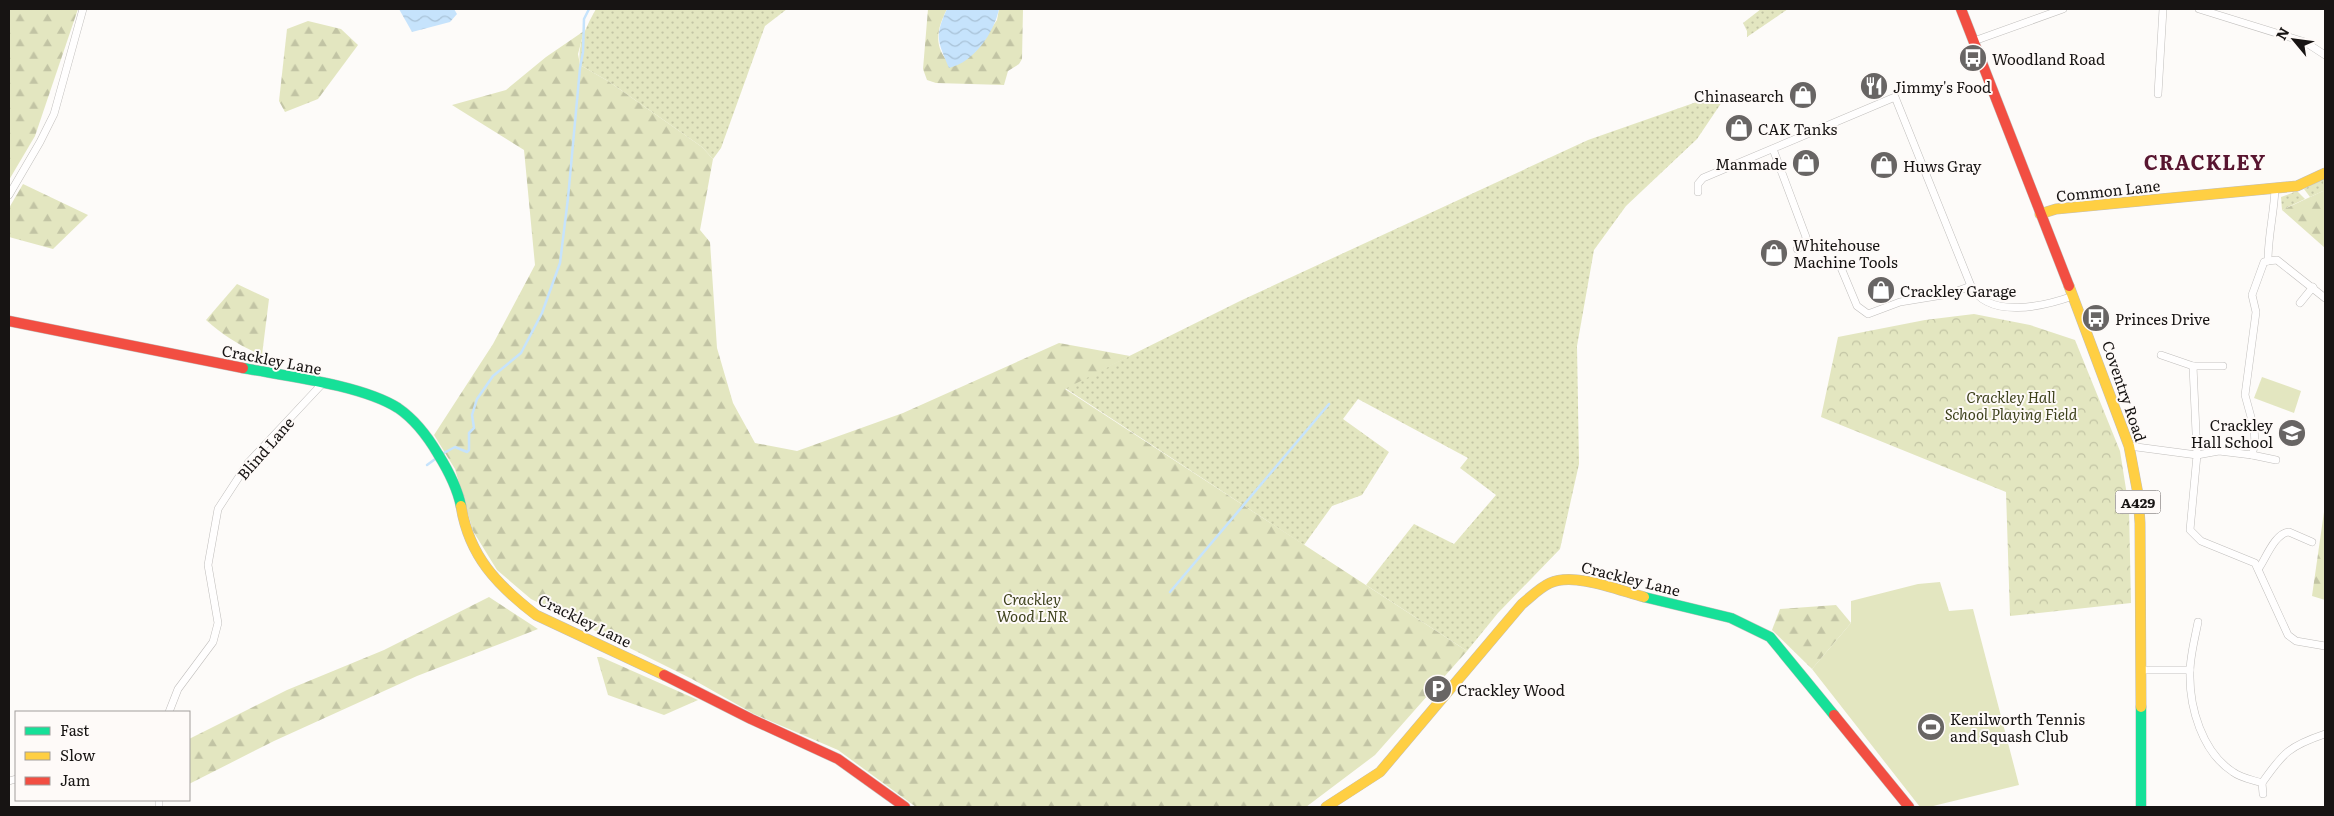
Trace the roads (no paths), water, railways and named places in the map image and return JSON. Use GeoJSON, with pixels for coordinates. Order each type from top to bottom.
{"type":"FeatureCollection","features":[{"type":"Feature","properties":{"kind":"street"},"geometry":{"type":"LineString","coordinates":[[9,195],[54,114],[83,9]]}},
{"type":"Feature","properties":{"kind":"street","name":"Coventry Road"},"geometry":{"type":"LineString","coordinates":[[1961,9],[2117,408],[2129,446],[2138,494],[2140,523],[2141,807]]}},
{"type":"Feature","properties":{"kind":"street"},"geometry":{"type":"LineString","coordinates":[[1974,42],[2063,9]]}},
{"type":"Feature","properties":{"kind":"street"},"geometry":{"type":"LineString","coordinates":[[2158,94],[2163,9]]}},
{"type":"Feature","properties":{"kind":"street"},"geometry":{"type":"LineString","coordinates":[[2199,9],[2306,42],[2325,55]]}},
{"type":"Feature","properties":{"kind":"street"},"geometry":{"type":"LineString","coordinates":[[1698,192],[1698,184],[1704,178],[1895,98],[1971,286],[1981,299],[2008,306],[2042,306],[2073,296]]}},
{"type":"Feature","properties":{"kind":"street"},"geometry":{"type":"LineString","coordinates":[[1773,149],[1806,237],[1804,245],[1797,249]]}},
{"type":"Feature","properties":{"kind":"street","name":"Common Lane"},"geometry":{"type":"LineString","coordinates":[[2040,214],[2056,209],[2296,186],[2325,173]]}},
{"type":"Feature","properties":{"kind":"street"},"geometry":{"type":"LineString","coordinates":[[2268,261],[2268,243],[2275,189]]}},
{"type":"Feature","properties":{"kind":"street"},"geometry":{"type":"LineString","coordinates":[[2252,455],[2255,443],[2254,428],[2245,395],[2256,312],[2252,295],[2260,268],[2264,262],[2277,260],[2325,298]]}},
{"type":"Feature","properties":{"kind":"street"},"geometry":{"type":"LineString","coordinates":[[1839,263],[1857,306],[1868,314],[1900,302],[1949,294],[1971,286]]}},
{"type":"Feature","properties":{"kind":"street"},"geometry":{"type":"LineString","coordinates":[[2300,303],[2313,287]]}},
{"type":"Feature","properties":{"kind":"street","name":"Crackley Lane"},"geometry":{"type":"LineString","coordinates":[[9,321],[322,384],[381,400],[403,411],[419,428],[438,454],[457,493],[467,537],[492,578],[536,616],[703,693],[751,719],[838,759],[904,807]]}},
{"type":"Feature","properties":{"kind":"street"},"geometry":{"type":"LineString","coordinates":[[2161,355],[2193,366],[2223,366]]}},
{"type":"Feature","properties":{"kind":"street"},"geometry":{"type":"LineString","coordinates":[[2193,366],[2197,455],[2190,530],[2201,541],[2255,563],[2259,568],[2288,635],[2296,641],[2325,646]]}},
{"type":"Feature","properties":{"kind":"street","name":"Blind Lane"},"geometry":{"type":"LineString","coordinates":[[169,711],[178,689],[213,642],[218,623],[208,564],[218,509],[248,463],[322,384]]}},
{"type":"Feature","properties":{"kind":"street"},"geometry":{"type":"LineString","coordinates":[[2129,446],[2197,455],[2219,452],[2252,455],[2276,460]]}},
{"type":"Feature","properties":{"kind":"street"},"geometry":{"type":"LineString","coordinates":[[2259,568],[2279,536],[2285,532],[2312,542]]}},
{"type":"Feature","properties":{"kind":"street","name":"Crackley Lane"},"geometry":{"type":"LineString","coordinates":[[1326,807],[1380,772],[1522,604],[1556,579],[1572,579],[1731,618],[1770,637],[1909,807]]}},
{"type":"Feature","properties":{"kind":"street"},"geometry":{"type":"LineString","coordinates":[[2198,622],[2190,670],[2194,705],[2201,732],[2215,757],[2234,773],[2262,783]]}},
{"type":"Feature","properties":{"kind":"street"},"geometry":{"type":"LineString","coordinates":[[2140,670],[2190,670]]}},
{"type":"Feature","properties":{"kind":"street"},"geometry":{"type":"LineString","coordinates":[[2263,794],[2262,783],[2279,759],[2300,742],[2325,734]]}},
{"type":"Feature","properties":{"kind":"water"},"geometry":{"type":"Polygon","coordinates":[[[399,9],[454,9],[457,14],[450,22],[412,32],[399,9]]]}},
{"type":"Feature","properties":{"kind":"water"},"geometry":{"type":"Polygon","coordinates":[[[947,9],[999,9],[993,28],[982,45],[967,60],[949,68],[939,39],[940,26],[947,9]]]}},
{"type":"Feature","properties":{"kind":"waterway"},"geometry":{"type":"LineString","coordinates":[[442,454],[455,447],[467,452],[469,450],[469,433],[474,428],[472,415],[477,399],[493,376],[521,353],[542,313],[560,263],[583,52],[584,19],[589,9]]}},
{"type":"Feature","properties":{"kind":"waterway"},"geometry":{"type":"LineString","coordinates":[[1170,592],[1329,404]]}},
{"type":"Feature","properties":{"kind":"waterway"},"geometry":{"type":"LineString","coordinates":[[427,465],[438,457]]}},
{"type":"Feature","properties":{"kind":"place","name":"Woodland Road"},"geometry":{"type":"Point","coordinates":[1973,58]}},
{"type":"Feature","properties":{"kind":"place","name":"Jimmy's Food"},"geometry":{"type":"Point","coordinates":[1874,86]}},
{"type":"Feature","properties":{"kind":"place","name":"Chinasearch"},"geometry":{"type":"Point","coordinates":[1803,95]}},
{"type":"Feature","properties":{"kind":"place","name":"CAK Tanks"},"geometry":{"type":"Point","coordinates":[1739,128]}},
{"type":"Feature","properties":{"kind":"place","name":"Manmade"},"geometry":{"type":"Point","coordinates":[1806,163]}},
{"type":"Feature","properties":{"kind":"place","name":"Huws Gray"},"geometry":{"type":"Point","coordinates":[1884,165]}},
{"type":"Feature","properties":{"kind":"place","name":"Whitehouse Machine Tools"},"geometry":{"type":"Point","coordinates":[1774,253]}},
{"type":"Feature","properties":{"kind":"place","name":"Crackley Garage"},"geometry":{"type":"Point","coordinates":[1881,290]}},
{"type":"Feature","properties":{"kind":"place","name":"Princes Drive"},"geometry":{"type":"Point","coordinates":[2096,318]}},
{"type":"Feature","properties":{"kind":"place","name":"Crackley Hall School"},"geometry":{"type":"Point","coordinates":[2292,433]}},
{"type":"Feature","properties":{"kind":"place","name":"Crackley Wood"},"geometry":{"type":"Point","coordinates":[1438,689]}},
{"type":"Feature","properties":{"kind":"place","name":"Kenilworth Tennis and Squash Club"},"geometry":{"type":"Point","coordinates":[1931,727]}},
{"type":"Feature","properties":{"kind":"district","name":"CRACKLEY"},"geometry":{"type":"Point","coordinates":[2205,161]}},
{"type":"Feature","properties":{"kind":"park label","name":"Crackley Hall School Playing Field"},"geometry":{"type":"Point","coordinates":[2011,404]}},
{"type":"Feature","properties":{"kind":"park label","name":"Crackley Wood LNR"},"geometry":{"type":"Point","coordinates":[1032,606]}}]}
